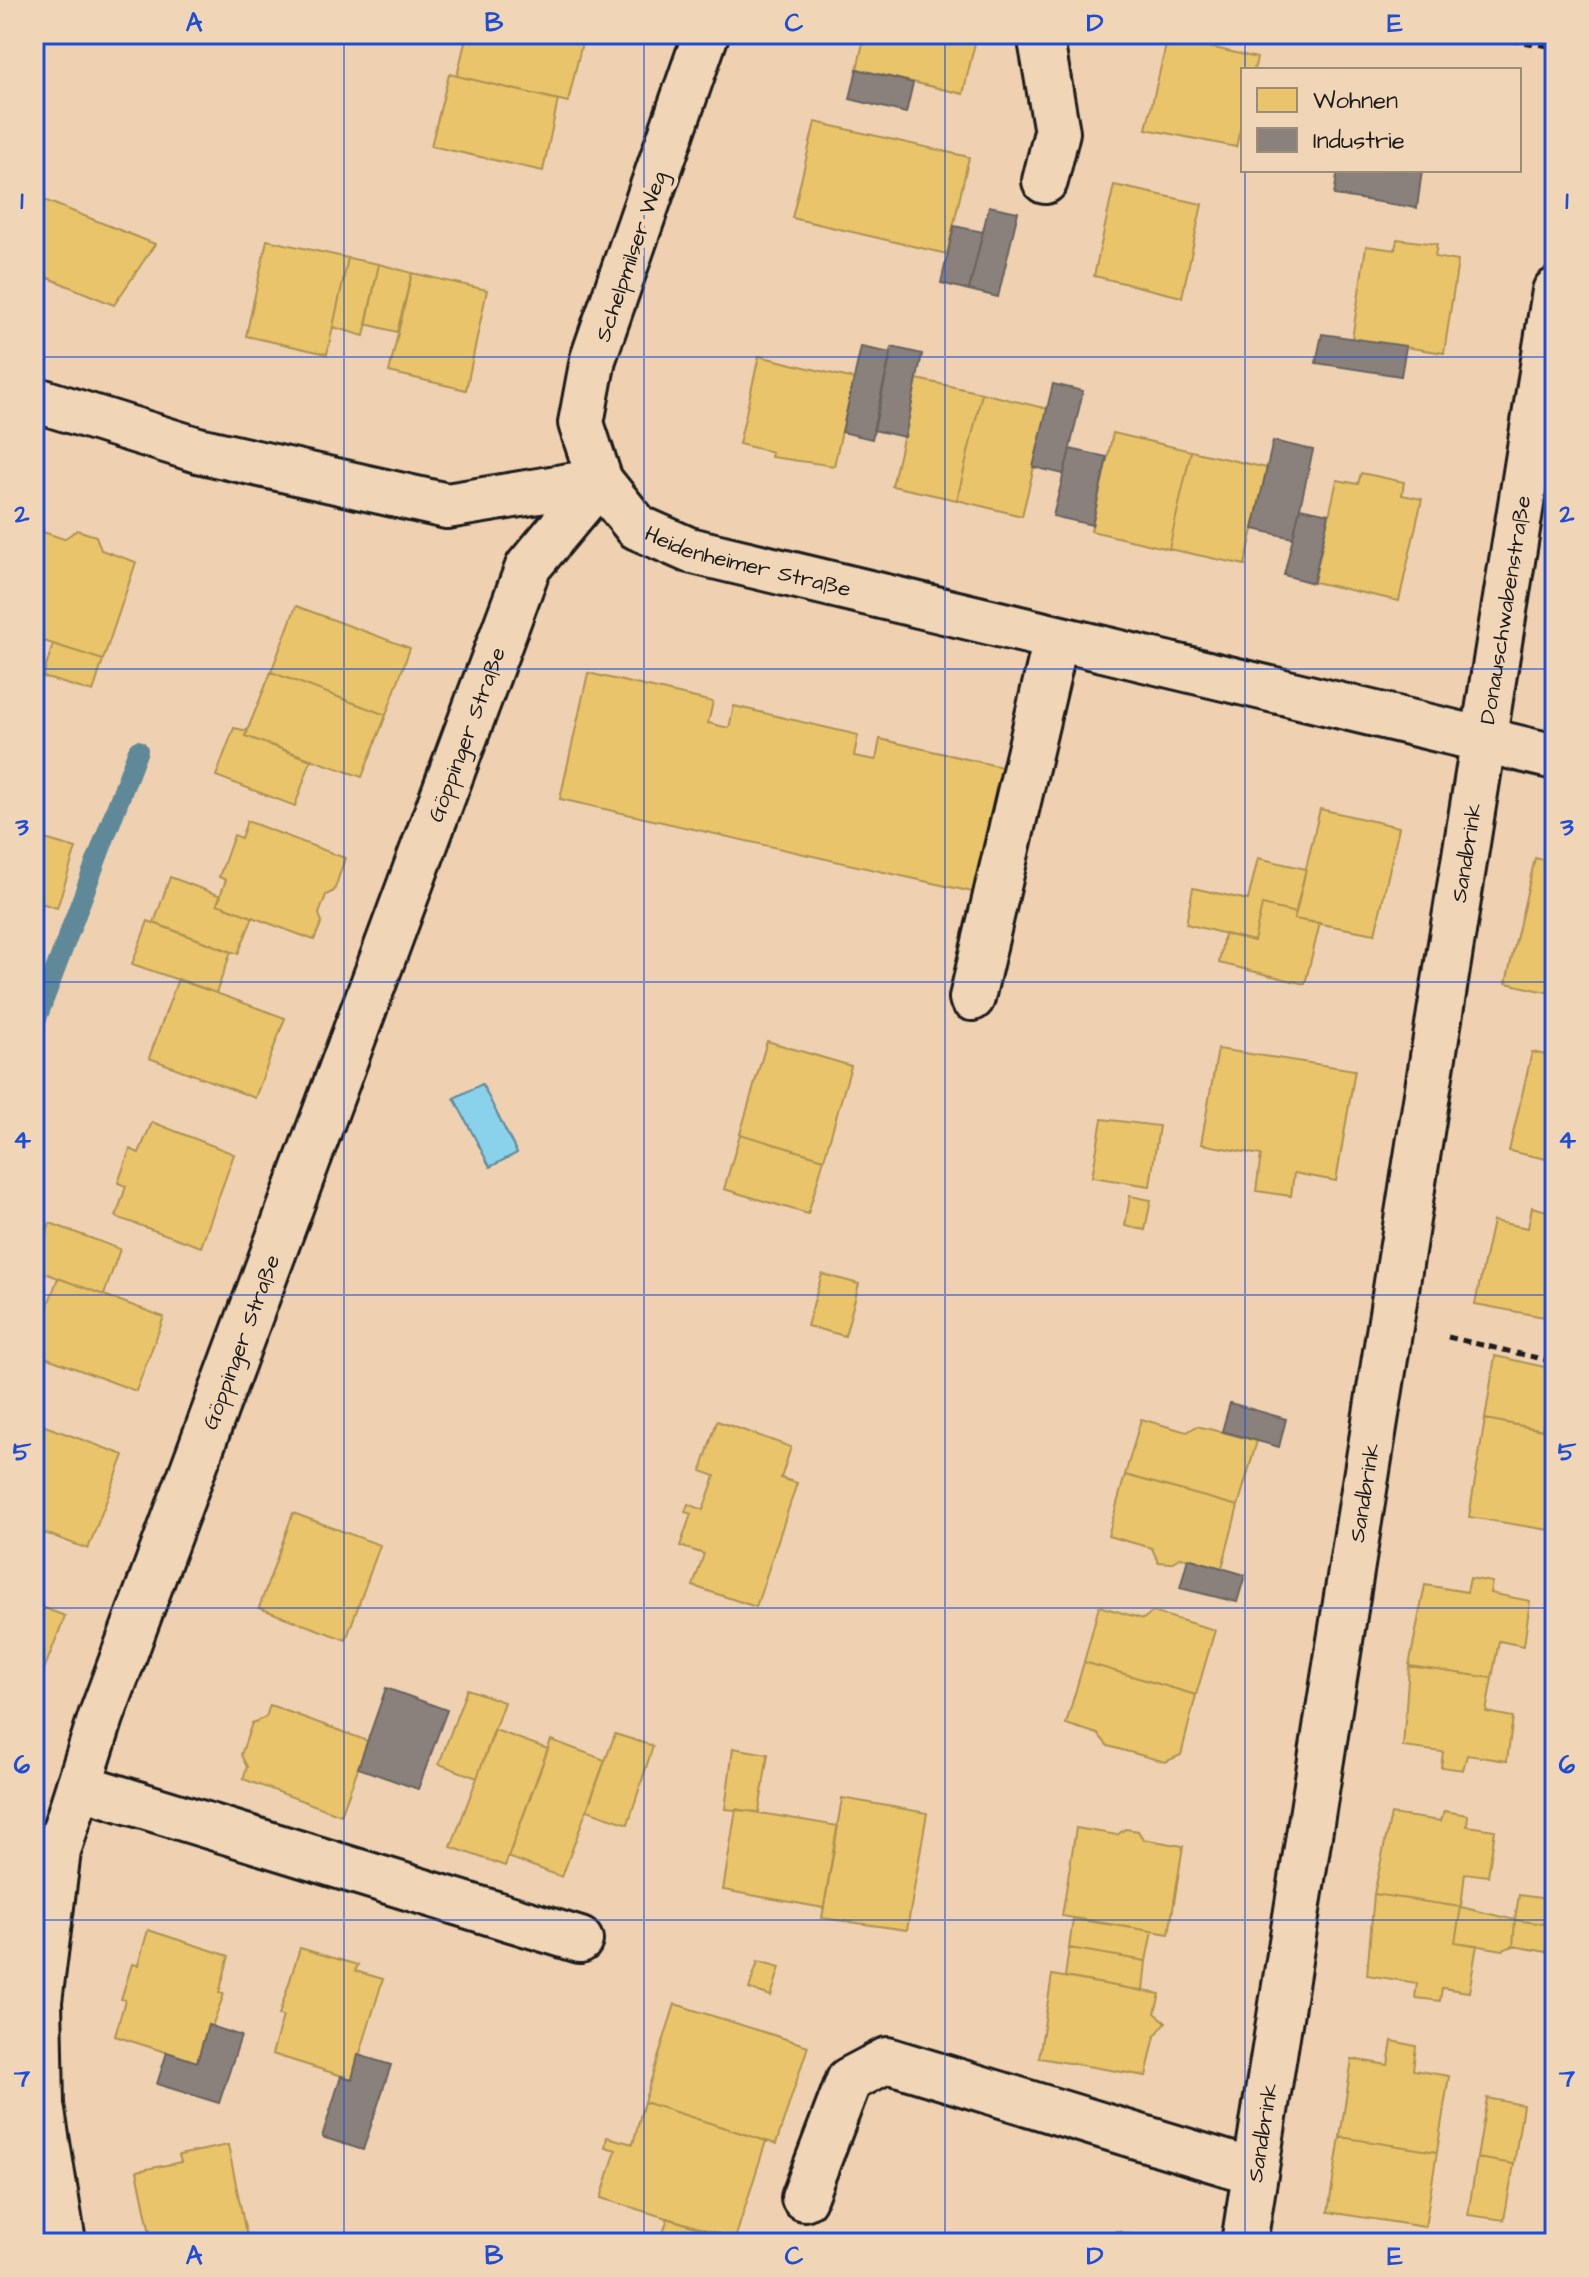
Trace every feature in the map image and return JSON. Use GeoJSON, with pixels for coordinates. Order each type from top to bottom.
{"type":"FeatureCollection","features":[{"type":"Feature","properties":{"kind":"street","name":"Schelpmilser Weg"},"geometry":{"type":"LineString","coordinates":[[600,481],[581,423],[593,359],[706,34]]}},
{"type":"Feature","properties":{"kind":"street"},"geometry":{"type":"LineString","coordinates":[[1040,34],[1057,132],[1045,181]]}},
{"type":"Feature","properties":{"kind":"street","name":"Donauschwabenstraße"},"geometry":{"type":"LineString","coordinates":[[1485,740],[1555,291]]}},
{"type":"Feature","properties":{"kind":"street"},"geometry":{"type":"LineString","coordinates":[[34,399],[198,450],[447,506],[600,481]]}},
{"type":"Feature","properties":{"kind":"street","name":"Heidenheimer Straße"},"geometry":{"type":"LineString","coordinates":[[600,481],[637,527],[689,550],[1555,757]]}},
{"type":"Feature","properties":{"kind":"street","name":"Göppinger Straße"},"geometry":{"type":"LineString","coordinates":[[63,2243],[41,2105],[36,2001],[58,1851],[101,1717],[528,567],[600,481]]}},
{"type":"Feature","properties":{"kind":"street"},"geometry":{"type":"LineString","coordinates":[[972,998],[1056,639]]}},
{"type":"Feature","properties":{"kind":"street","name":"Sandbrink"},"geometry":{"type":"LineString","coordinates":[[1244,2243],[1485,740]]}},
{"type":"Feature","properties":{"kind":"street"},"geometry":{"type":"LineString","coordinates":[[79,1786],[580,1940]]}},
{"type":"Feature","properties":{"kind":"street"},"geometry":{"type":"LineString","coordinates":[[804,2198],[849,2080],[887,2060],[1255,2172]]}},
{"type":"Feature","properties":{"kind":"path"},"geometry":{"type":"LineString","coordinates":[[1470,34],[1555,47]]}},
{"type":"Feature","properties":{"kind":"path"},"geometry":{"type":"LineString","coordinates":[[1392,1324],[1555,1362]]}},
{"type":"Feature","properties":{"kind":"water"},"geometry":{"type":"Polygon","coordinates":[[[482,1084],[517,1153],[490,1167],[454,1098],[482,1084]]]}},
{"type":"Feature","properties":{"kind":"building: Wohnen"},"geometry":{"type":"Polygon","coordinates":[[[467,34],[584,34],[568,102],[457,76],[467,34]]]}},
{"type":"Feature","properties":{"kind":"building: Wohnen"},"geometry":{"type":"Polygon","coordinates":[[[865,34],[977,34],[963,94],[857,69],[865,34]]]}},
{"type":"Feature","properties":{"kind":"building: Wohnen"},"geometry":{"type":"Polygon","coordinates":[[[1168,37],[1257,58],[1254,68],[1241,68],[1241,126],[1236,147],[1146,129],[1168,37]]]}},
{"type":"Feature","properties":{"kind":"building: Wohnen"},"geometry":{"type":"Polygon","coordinates":[[[449,74],[558,100],[543,171],[431,146],[449,74]]]}},
{"type":"Feature","properties":{"kind":"building: Wohnen"},"geometry":{"type":"Polygon","coordinates":[[[815,122],[969,157],[947,254],[792,218],[815,122]]]}},
{"type":"Feature","properties":{"kind":"building: Wohnen"},"geometry":{"type":"Polygon","coordinates":[[[1114,185],[1202,204],[1182,297],[1094,276],[1114,185]]]}},
{"type":"Feature","properties":{"kind":"building: Wohnen"},"geometry":{"type":"Polygon","coordinates":[[[34,196],[155,244],[114,305],[34,272],[34,196]]]}},
{"type":"Feature","properties":{"kind":"building: Wohnen"},"geometry":{"type":"Polygon","coordinates":[[[1397,239],[1437,244],[1435,257],[1458,261],[1444,353],[1352,339],[1366,246],[1395,250],[1397,239]]]}},
{"type":"Feature","properties":{"kind":"building: Wohnen"},"geometry":{"type":"Polygon","coordinates":[[[267,240],[348,258],[327,354],[246,336],[267,240]]]}},
{"type":"Feature","properties":{"kind":"building: Wohnen"},"geometry":{"type":"Polygon","coordinates":[[[348,258],[379,264],[364,336],[333,327],[348,258]]]}},
{"type":"Feature","properties":{"kind":"building: Wohnen"},"geometry":{"type":"Polygon","coordinates":[[[379,264],[412,273],[397,332],[366,324],[379,264]]]}},
{"type":"Feature","properties":{"kind":"building: Wohnen"},"geometry":{"type":"Polygon","coordinates":[[[412,273],[487,290],[466,390],[389,372],[412,273]]]}},
{"type":"Feature","properties":{"kind":"building: Wohnen"},"geometry":{"type":"Polygon","coordinates":[[[759,356],[854,379],[834,466],[771,457],[772,452],[739,444],[759,356]]]}},
{"type":"Feature","properties":{"kind":"building: Wohnen"},"geometry":{"type":"Polygon","coordinates":[[[917,379],[982,393],[957,500],[892,486],[917,379]]]}},
{"type":"Feature","properties":{"kind":"building: Wohnen"},"geometry":{"type":"Polygon","coordinates":[[[982,393],[1048,409],[1022,516],[957,500],[982,393]]]}},
{"type":"Feature","properties":{"kind":"building: Wohnen"},"geometry":{"type":"Polygon","coordinates":[[[1113,433],[1191,451],[1169,549],[1091,531],[1113,433]]]}},
{"type":"Feature","properties":{"kind":"building: Wohnen"},"geometry":{"type":"Polygon","coordinates":[[[1191,451],[1267,468],[1245,565],[1169,549],[1191,451]]]}},
{"type":"Feature","properties":{"kind":"building: Wohnen"},"geometry":{"type":"Polygon","coordinates":[[[1361,473],[1404,482],[1402,495],[1422,499],[1399,601],[1314,582],[1337,480],[1358,484],[1361,473]]]}},
{"type":"Feature","properties":{"kind":"building: Wohnen"},"geometry":{"type":"Polygon","coordinates":[[[34,529],[64,539],[77,530],[96,536],[101,550],[136,562],[103,660],[34,638],[34,529]]]}},
{"type":"Feature","properties":{"kind":"building: Wohnen"},"geometry":{"type":"Polygon","coordinates":[[[296,606],[410,648],[386,715],[271,672],[296,606]]]}},
{"type":"Feature","properties":{"kind":"building: Wohnen"},"geometry":{"type":"Polygon","coordinates":[[[53,644],[103,660],[93,692],[43,677],[53,644]]]}},
{"type":"Feature","properties":{"kind":"building: Wohnen"},"geometry":{"type":"Polygon","coordinates":[[[271,672],[386,715],[362,777],[245,736],[271,672]]]}},
{"type":"Feature","properties":{"kind":"building: Wohnen"},"geometry":{"type":"Polygon","coordinates":[[[588,673],[713,702],[708,723],[729,728],[734,706],[858,735],[854,756],[876,760],[880,739],[1006,768],[977,893],[560,799],[588,673]]]}},
{"type":"Feature","properties":{"kind":"building: Wohnen"},"geometry":{"type":"Polygon","coordinates":[[[234,728],[248,731],[245,736],[311,760],[295,806],[216,776],[234,728]]]}},
{"type":"Feature","properties":{"kind":"building: Wohnen"},"geometry":{"type":"Polygon","coordinates":[[[1320,809],[1399,827],[1375,934],[1294,919],[1320,809]]]}},
{"type":"Feature","properties":{"kind":"building: Wohnen"},"geometry":{"type":"Polygon","coordinates":[[[247,821],[345,858],[334,891],[326,895],[319,914],[322,922],[314,940],[217,904],[226,880],[219,877],[234,835],[241,838],[247,821]]]}},
{"type":"Feature","properties":{"kind":"building: Wohnen"},"geometry":{"type":"Polygon","coordinates":[[[34,836],[76,848],[57,908],[34,901],[34,836]]]}},
{"type":"Feature","properties":{"kind":"building: Wohnen"},"geometry":{"type":"Polygon","coordinates":[[[1258,858],[1306,869],[1296,913],[1262,905],[1254,941],[1186,924],[1193,888],[1248,900],[1258,858]]]}},
{"type":"Feature","properties":{"kind":"building: Wohnen"},"geometry":{"type":"Polygon","coordinates":[[[1535,858],[1555,863],[1555,994],[1506,983],[1535,858]]]}},
{"type":"Feature","properties":{"kind":"building: Wohnen"},"geometry":{"type":"Polygon","coordinates":[[[170,877],[221,896],[217,904],[253,917],[238,954],[154,923],[170,877]]]}},
{"type":"Feature","properties":{"kind":"building: Wohnen"},"geometry":{"type":"Polygon","coordinates":[[[1262,905],[1296,913],[1294,919],[1320,923],[1305,984],[1219,963],[1224,934],[1254,941],[1262,905]]]}},
{"type":"Feature","properties":{"kind":"building: Wohnen"},"geometry":{"type":"Polygon","coordinates":[[[148,921],[231,952],[216,993],[132,964],[148,921]]]}},
{"type":"Feature","properties":{"kind":"building: Wohnen"},"geometry":{"type":"Polygon","coordinates":[[[178,979],[285,1018],[255,1098],[149,1058],[178,979]]]}},
{"type":"Feature","properties":{"kind":"building: Wohnen"},"geometry":{"type":"Polygon","coordinates":[[[767,1041],[851,1066],[824,1159],[740,1134],[767,1041]]]}},
{"type":"Feature","properties":{"kind":"building: Wohnen"},"geometry":{"type":"Polygon","coordinates":[[[1218,1049],[1355,1070],[1336,1181],[1294,1173],[1291,1196],[1256,1191],[1261,1155],[1201,1144],[1218,1049]]]}},
{"type":"Feature","properties":{"kind":"building: Wohnen"},"geometry":{"type":"Polygon","coordinates":[[[1532,1052],[1555,1057],[1555,1161],[1509,1151],[1532,1052]]]}},
{"type":"Feature","properties":{"kind":"building: Wohnen"},"geometry":{"type":"Polygon","coordinates":[[[1102,1119],[1159,1126],[1150,1186],[1092,1177],[1102,1119]]]}},
{"type":"Feature","properties":{"kind":"building: Wohnen"},"geometry":{"type":"Polygon","coordinates":[[[152,1122],[234,1154],[201,1247],[116,1217],[126,1186],[118,1183],[130,1149],[139,1153],[152,1122]]]}},
{"type":"Feature","properties":{"kind":"building: Wohnen"},"geometry":{"type":"Polygon","coordinates":[[[740,1134],[824,1159],[808,1214],[724,1189],[740,1134]]]}},
{"type":"Feature","properties":{"kind":"building: Wohnen"},"geometry":{"type":"Polygon","coordinates":[[[1130,1196],[1151,1200],[1145,1230],[1125,1226],[1130,1196]]]}},
{"type":"Feature","properties":{"kind":"building: Wohnen"},"geometry":{"type":"Polygon","coordinates":[[[1532,1207],[1555,1213],[1555,1319],[1475,1304],[1493,1221],[1528,1228],[1532,1207]]]}},
{"type":"Feature","properties":{"kind":"building: Wohnen"},"geometry":{"type":"Polygon","coordinates":[[[50,1223],[120,1249],[104,1295],[34,1269],[50,1223]]]}},
{"type":"Feature","properties":{"kind":"building: Wohnen"},"geometry":{"type":"Polygon","coordinates":[[[822,1274],[859,1284],[845,1336],[807,1326],[822,1274]]]}},
{"type":"Feature","properties":{"kind":"building: Wohnen"},"geometry":{"type":"Polygon","coordinates":[[[58,1278],[164,1317],[136,1391],[34,1353],[34,1342],[58,1278]]]}},
{"type":"Feature","properties":{"kind":"building: Wohnen"},"geometry":{"type":"Polygon","coordinates":[[[1495,1356],[1554,1369],[1542,1430],[1485,1419],[1495,1356]]]}},
{"type":"Feature","properties":{"kind":"building: Wohnen"},"geometry":{"type":"Polygon","coordinates":[[[1141,1419],[1187,1432],[1197,1426],[1257,1441],[1238,1506],[1125,1475],[1141,1419]]]}},
{"type":"Feature","properties":{"kind":"building: Wohnen"},"geometry":{"type":"Polygon","coordinates":[[[1485,1419],[1555,1432],[1555,1531],[1469,1517],[1485,1419]]]}},
{"type":"Feature","properties":{"kind":"building: Wohnen"},"geometry":{"type":"Polygon","coordinates":[[[717,1421],[791,1447],[781,1478],[797,1483],[756,1607],[693,1586],[704,1554],[680,1546],[691,1514],[685,1512],[688,1504],[703,1510],[715,1476],[701,1471],[717,1421]]]}},
{"type":"Feature","properties":{"kind":"building: Wohnen"},"geometry":{"type":"Polygon","coordinates":[[[34,1422],[124,1455],[88,1549],[34,1529],[34,1422]]]}},
{"type":"Feature","properties":{"kind":"building: Wohnen"},"geometry":{"type":"Polygon","coordinates":[[[1125,1475],[1238,1506],[1222,1568],[1181,1557],[1171,1563],[1158,1562],[1152,1548],[1108,1536],[1125,1475]]]}},
{"type":"Feature","properties":{"kind":"building: Wohnen"},"geometry":{"type":"Polygon","coordinates":[[[293,1513],[380,1545],[346,1640],[259,1608],[293,1513]]]}},
{"type":"Feature","properties":{"kind":"building: Wohnen"},"geometry":{"type":"Polygon","coordinates":[[[1470,1578],[1492,1582],[1490,1593],[1530,1601],[1524,1646],[1499,1641],[1492,1678],[1409,1666],[1425,1585],[1467,1592],[1470,1578]]]}},
{"type":"Feature","properties":{"kind":"building: Wohnen"},"geometry":{"type":"Polygon","coordinates":[[[34,1604],[65,1616],[34,1695],[34,1604]]]}},
{"type":"Feature","properties":{"kind":"building: Wohnen"},"geometry":{"type":"Polygon","coordinates":[[[1099,1606],[1143,1619],[1153,1612],[1215,1630],[1196,1695],[1084,1662],[1099,1606]]]}},
{"type":"Feature","properties":{"kind":"building: Wohnen"},"geometry":{"type":"Polygon","coordinates":[[[1084,1662],[1196,1695],[1181,1755],[1165,1762],[1108,1746],[1098,1734],[1066,1724],[1084,1662]]]}},
{"type":"Feature","properties":{"kind":"building: Wohnen"},"geometry":{"type":"Polygon","coordinates":[[[1409,1666],[1492,1678],[1486,1712],[1513,1717],[1507,1761],[1467,1755],[1463,1770],[1441,1767],[1443,1752],[1403,1747],[1409,1666]]]}},
{"type":"Feature","properties":{"kind":"building: Wohnen"},"geometry":{"type":"Polygon","coordinates":[[[467,1689],[504,1702],[477,1778],[439,1764],[467,1689]]]}},
{"type":"Feature","properties":{"kind":"building: Wohnen"},"geometry":{"type":"Polygon","coordinates":[[[270,1705],[368,1741],[341,1815],[243,1779],[247,1767],[241,1755],[252,1723],[266,1717],[270,1705]]]}},
{"type":"Feature","properties":{"kind":"building: Wohnen"},"geometry":{"type":"Polygon","coordinates":[[[495,1730],[548,1749],[505,1866],[451,1847],[495,1730]]]}},
{"type":"Feature","properties":{"kind":"building: Wohnen"},"geometry":{"type":"Polygon","coordinates":[[[615,1734],[653,1746],[628,1824],[587,1810],[615,1734]]]}},
{"type":"Feature","properties":{"kind":"building: Wohnen"},"geometry":{"type":"Polygon","coordinates":[[[551,1740],[605,1760],[562,1877],[508,1857],[551,1740]]]}},
{"type":"Feature","properties":{"kind":"building: Wohnen"},"geometry":{"type":"Polygon","coordinates":[[[733,1748],[768,1754],[759,1812],[725,1809],[733,1748]]]}},
{"type":"Feature","properties":{"kind":"building: Wohnen"},"geometry":{"type":"Polygon","coordinates":[[[842,1798],[927,1813],[907,1930],[822,1918],[842,1798]]]}},
{"type":"Feature","properties":{"kind":"building: Wohnen"},"geometry":{"type":"Polygon","coordinates":[[[736,1809],[838,1826],[824,1908],[723,1890],[736,1809]]]}},
{"type":"Feature","properties":{"kind":"building: Wohnen"},"geometry":{"type":"Polygon","coordinates":[[[1444,1811],[1468,1815],[1467,1826],[1495,1830],[1488,1876],[1465,1873],[1461,1907],[1374,1894],[1391,1814],[1441,1821],[1444,1811]]]}},
{"type":"Feature","properties":{"kind":"building: Wohnen"},"geometry":{"type":"Polygon","coordinates":[[[1076,1828],[1117,1835],[1125,1829],[1138,1831],[1143,1839],[1183,1846],[1169,1934],[1062,1916],[1076,1828]]]}},
{"type":"Feature","properties":{"kind":"building: Wohnen"},"geometry":{"type":"Polygon","coordinates":[[[1374,1894],[1461,1907],[1455,1942],[1477,1945],[1469,1992],[1442,1988],[1440,2001],[1415,1998],[1417,1983],[1367,1975],[1374,1894]]]}},
{"type":"Feature","properties":{"kind":"building: Wohnen"},"geometry":{"type":"Polygon","coordinates":[[[1519,1895],[1555,1900],[1551,1925],[1515,1920],[1519,1895]]]}},
{"type":"Feature","properties":{"kind":"building: Wohnen"},"geometry":{"type":"Polygon","coordinates":[[[1461,1907],[1515,1920],[1513,1946],[1503,1950],[1455,1942],[1461,1907]]]}},
{"type":"Feature","properties":{"kind":"building: Wohnen"},"geometry":{"type":"Polygon","coordinates":[[[1073,1919],[1152,1931],[1146,1961],[1069,1948],[1073,1919]]]}},
{"type":"Feature","properties":{"kind":"building: Wohnen"},"geometry":{"type":"Polygon","coordinates":[[[1515,1920],[1551,1925],[1547,1952],[1513,1946],[1515,1920]]]}},
{"type":"Feature","properties":{"kind":"building: Wohnen"},"geometry":{"type":"Polygon","coordinates":[[[148,1930],[229,1956],[219,1993],[224,1994],[212,2026],[208,2025],[197,2062],[115,2036],[125,2000],[121,1999],[132,1964],[138,1965],[148,1930]]]}},
{"type":"Feature","properties":{"kind":"building: Wohnen"},"geometry":{"type":"Polygon","coordinates":[[[300,1948],[358,1965],[355,1971],[383,1979],[352,2079],[272,2054],[283,2016],[279,2015],[300,1948]]]}},
{"type":"Feature","properties":{"kind":"building: Wohnen"},"geometry":{"type":"Polygon","coordinates":[[[1069,1948],[1146,1961],[1143,1991],[1065,1977],[1069,1948]]]}},
{"type":"Feature","properties":{"kind":"building: Wohnen"},"geometry":{"type":"Polygon","coordinates":[[[758,1961],[780,1967],[771,1996],[749,1989],[758,1961]]]}},
{"type":"Feature","properties":{"kind":"building: Wohnen"},"geometry":{"type":"Polygon","coordinates":[[[1052,1975],[1160,1994],[1155,2013],[1166,2022],[1155,2036],[1146,2076],[1039,2058],[1052,1975]]]}},
{"type":"Feature","properties":{"kind":"building: Wohnen"},"geometry":{"type":"Polygon","coordinates":[[[675,2004],[808,2046],[776,2144],[644,2102],[675,2004]]]}},
{"type":"Feature","properties":{"kind":"building: Wohnen"},"geometry":{"type":"Polygon","coordinates":[[[1392,2041],[1416,2046],[1413,2070],[1449,2076],[1437,2152],[1340,2137],[1352,2059],[1388,2065],[1392,2041]]]}},
{"type":"Feature","properties":{"kind":"building: Wohnen"},"geometry":{"type":"Polygon","coordinates":[[[1487,2098],[1523,2105],[1514,2164],[1477,2158],[1487,2098]]]}},
{"type":"Feature","properties":{"kind":"building: Wohnen"},"geometry":{"type":"Polygon","coordinates":[[[644,2102],[766,2141],[735,2239],[601,2198],[616,2150],[605,2147],[607,2137],[633,2144],[644,2102]]]}},
{"type":"Feature","properties":{"kind":"building: Wohnen"},"geometry":{"type":"Polygon","coordinates":[[[1340,2137],[1437,2152],[1425,2227],[1328,2212],[1340,2137]]]}},
{"type":"Feature","properties":{"kind":"building: Wohnen"},"geometry":{"type":"Polygon","coordinates":[[[228,2145],[247,2238],[225,2243],[152,2243],[137,2171],[181,2162],[179,2155],[228,2145]]]}},
{"type":"Feature","properties":{"kind":"building: Wohnen"},"geometry":{"type":"Polygon","coordinates":[[[1477,2158],[1514,2164],[1504,2220],[1468,2215],[1477,2158]]]}},
{"type":"Feature","properties":{"kind":"building: Wohnen"},"geometry":{"type":"Polygon","coordinates":[[[668,2218],[735,2239],[734,2243],[660,2243],[668,2218]]]}},
{"type":"Feature","properties":{"kind":"building: Wohnen"},"geometry":{"type":"Polygon","coordinates":[[[1117,2231],[1166,2243],[1113,2243],[1117,2231]]]}},
{"type":"Feature","properties":{"kind":"building: Industrie"},"geometry":{"type":"Polygon","coordinates":[[[857,69],[913,83],[906,113],[850,99],[857,69]]]}},
{"type":"Feature","properties":{"kind":"building: Industrie"},"geometry":{"type":"Polygon","coordinates":[[[1338,172],[1422,172],[1417,208],[1334,195],[1338,172]]]}},
{"type":"Feature","properties":{"kind":"building: Industrie"},"geometry":{"type":"Polygon","coordinates":[[[989,206],[1018,212],[998,297],[969,290],[989,206]]]}},
{"type":"Feature","properties":{"kind":"building: Industrie"},"geometry":{"type":"Polygon","coordinates":[[[954,226],[983,232],[969,290],[941,283],[954,226]]]}},
{"type":"Feature","properties":{"kind":"building: Industrie"},"geometry":{"type":"Polygon","coordinates":[[[1322,334],[1406,346],[1401,376],[1316,363],[1322,334]]]}},
{"type":"Feature","properties":{"kind":"building: Industrie"},"geometry":{"type":"Polygon","coordinates":[[[861,347],[891,353],[872,439],[842,432],[861,347]]]}},
{"type":"Feature","properties":{"kind":"building: Industrie"},"geometry":{"type":"Polygon","coordinates":[[[892,347],[922,354],[905,437],[873,430],[892,347]]]}},
{"type":"Feature","properties":{"kind":"building: Industrie"},"geometry":{"type":"Polygon","coordinates":[[[1053,384],[1083,391],[1064,474],[1033,467],[1053,384]]]}},
{"type":"Feature","properties":{"kind":"building: Industrie"},"geometry":{"type":"Polygon","coordinates":[[[1273,441],[1313,450],[1293,538],[1253,529],[1273,441]]]}},
{"type":"Feature","properties":{"kind":"building: Industrie"},"geometry":{"type":"Polygon","coordinates":[[[1070,449],[1107,457],[1092,525],[1053,516],[1070,449]]]}},
{"type":"Feature","properties":{"kind":"building: Industrie"},"geometry":{"type":"Polygon","coordinates":[[[1300,508],[1329,514],[1313,583],[1284,575],[1300,508]]]}},
{"type":"Feature","properties":{"kind":"building: Industrie"},"geometry":{"type":"Polygon","coordinates":[[[1230,1403],[1286,1419],[1279,1447],[1222,1431],[1230,1403]]]}},
{"type":"Feature","properties":{"kind":"building: Industrie"},"geometry":{"type":"Polygon","coordinates":[[[1188,1558],[1245,1575],[1237,1602],[1180,1588],[1188,1558]]]}},
{"type":"Feature","properties":{"kind":"building: Industrie"},"geometry":{"type":"Polygon","coordinates":[[[386,1688],[447,1710],[418,1789],[358,1768],[386,1688]]]}},
{"type":"Feature","properties":{"kind":"building: Industrie"},"geometry":{"type":"Polygon","coordinates":[[[208,2025],[241,2036],[219,2103],[157,2084],[167,2052],[197,2062],[208,2025]]]}},
{"type":"Feature","properties":{"kind":"building: Industrie"},"geometry":{"type":"Polygon","coordinates":[[[358,2055],[391,2065],[363,2150],[322,2137],[341,2076],[352,2079],[358,2055]]]}},
{"type":"Feature","properties":{"kind":"waterway"},"geometry":{"type":"LineString","coordinates":[[34,1026],[138,750]]}}]}
